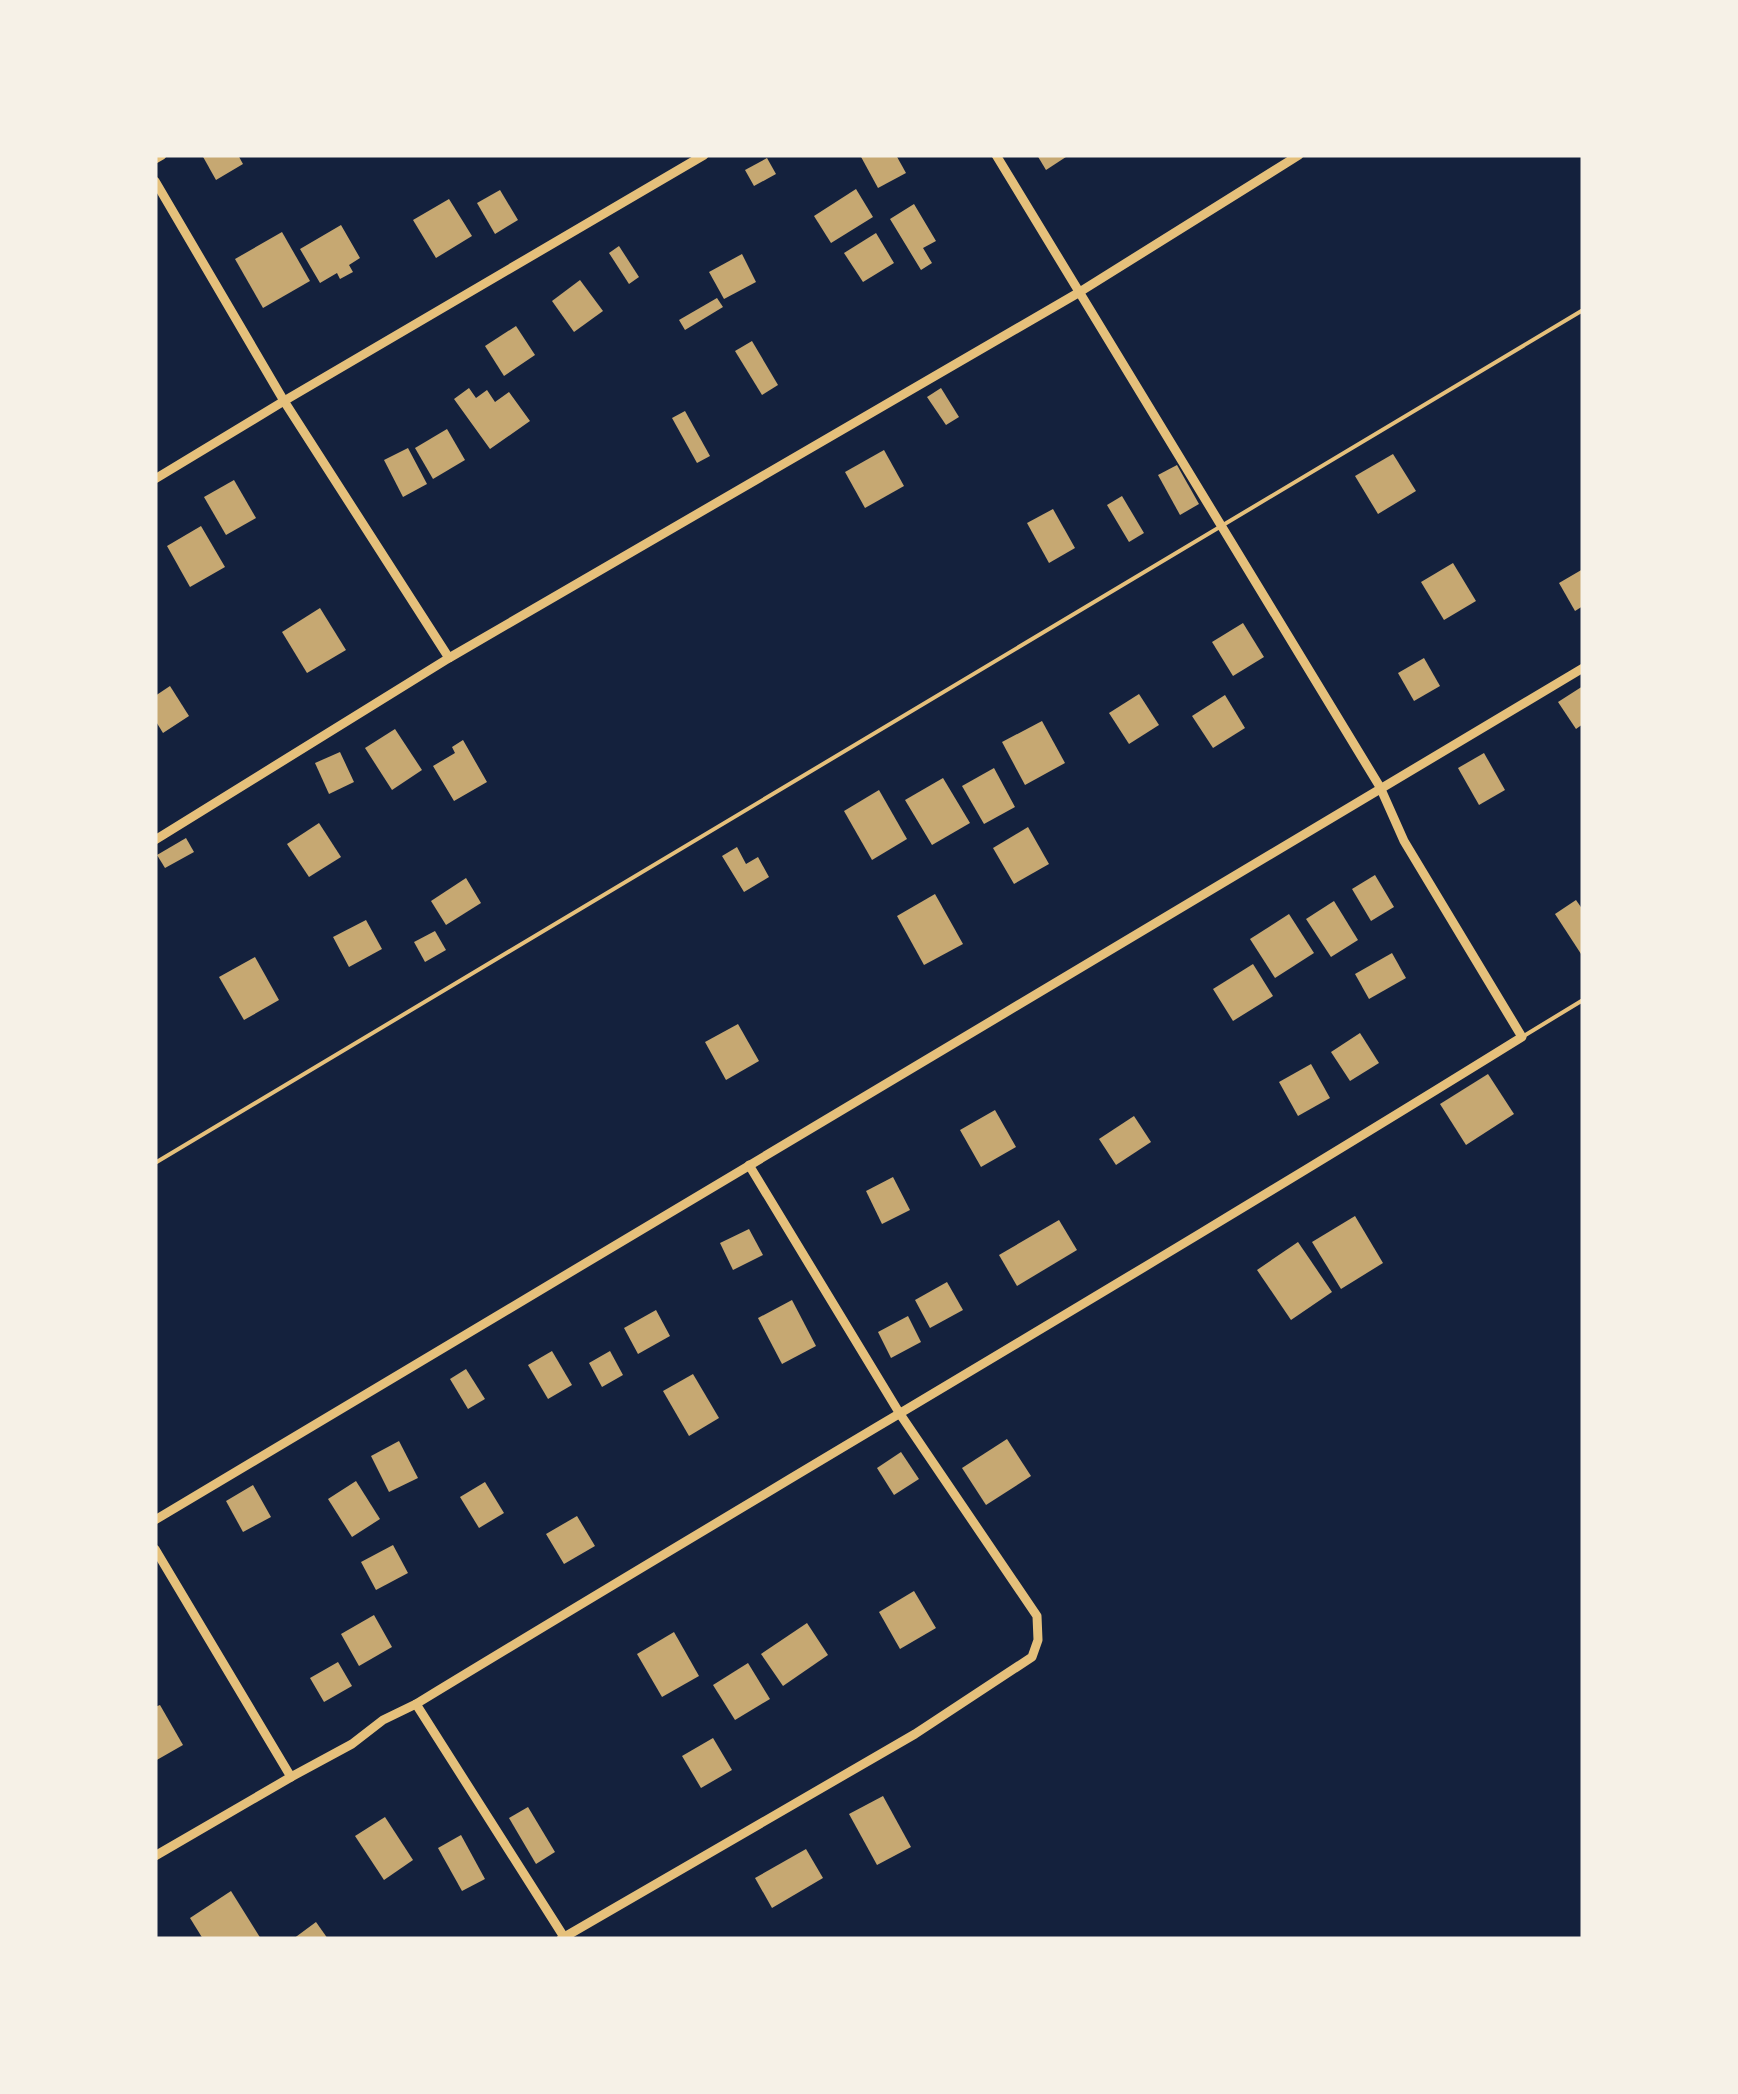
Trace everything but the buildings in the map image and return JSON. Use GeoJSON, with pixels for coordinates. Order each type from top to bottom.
{"type":"FeatureCollection","features":[{"type":"Feature","properties":{"kind":"street"},"geometry":{"type":"LineString","coordinates":[[155,159],[162,155]]}},
{"type":"Feature","properties":{"kind":"street"},"geometry":{"type":"LineString","coordinates":[[155,479],[704,155]]}},
{"type":"Feature","properties":{"kind":"street"},"geometry":{"type":"LineString","coordinates":[[155,1856],[352,1744],[383,1720],[416,1704],[1324,1160],[1522,1037],[1404,841],[1380,787],[996,155]]}},
{"type":"Feature","properties":{"kind":"street"},"geometry":{"type":"LineString","coordinates":[[155,840],[449,658],[1078,293],[1299,155]]}},
{"type":"Feature","properties":{"kind":"street"},"geometry":{"type":"LineString","coordinates":[[155,182],[284,401],[449,658]]}},
{"type":"Feature","properties":{"kind":"street"},"geometry":{"type":"LineString","coordinates":[[155,1520],[1583,668]]}},
{"type":"Feature","properties":{"kind":"street"},"geometry":{"type":"LineString","coordinates":[[416,1704],[562,1938],[915,1734],[1032,1657],[1038,1640],[1037,1616],[900,1414],[749,1164]]}},
{"type":"Feature","properties":{"kind":"street"},"geometry":{"type":"LineString","coordinates":[[155,1549],[291,1777]]}},
{"type":"Feature","properties":{"kind":"lane"},"geometry":{"type":"LineString","coordinates":[[155,1163],[1583,310]]}},
{"type":"Feature","properties":{"kind":"lane"},"geometry":{"type":"LineString","coordinates":[[1522,1037],[1583,1000]]}}]}
